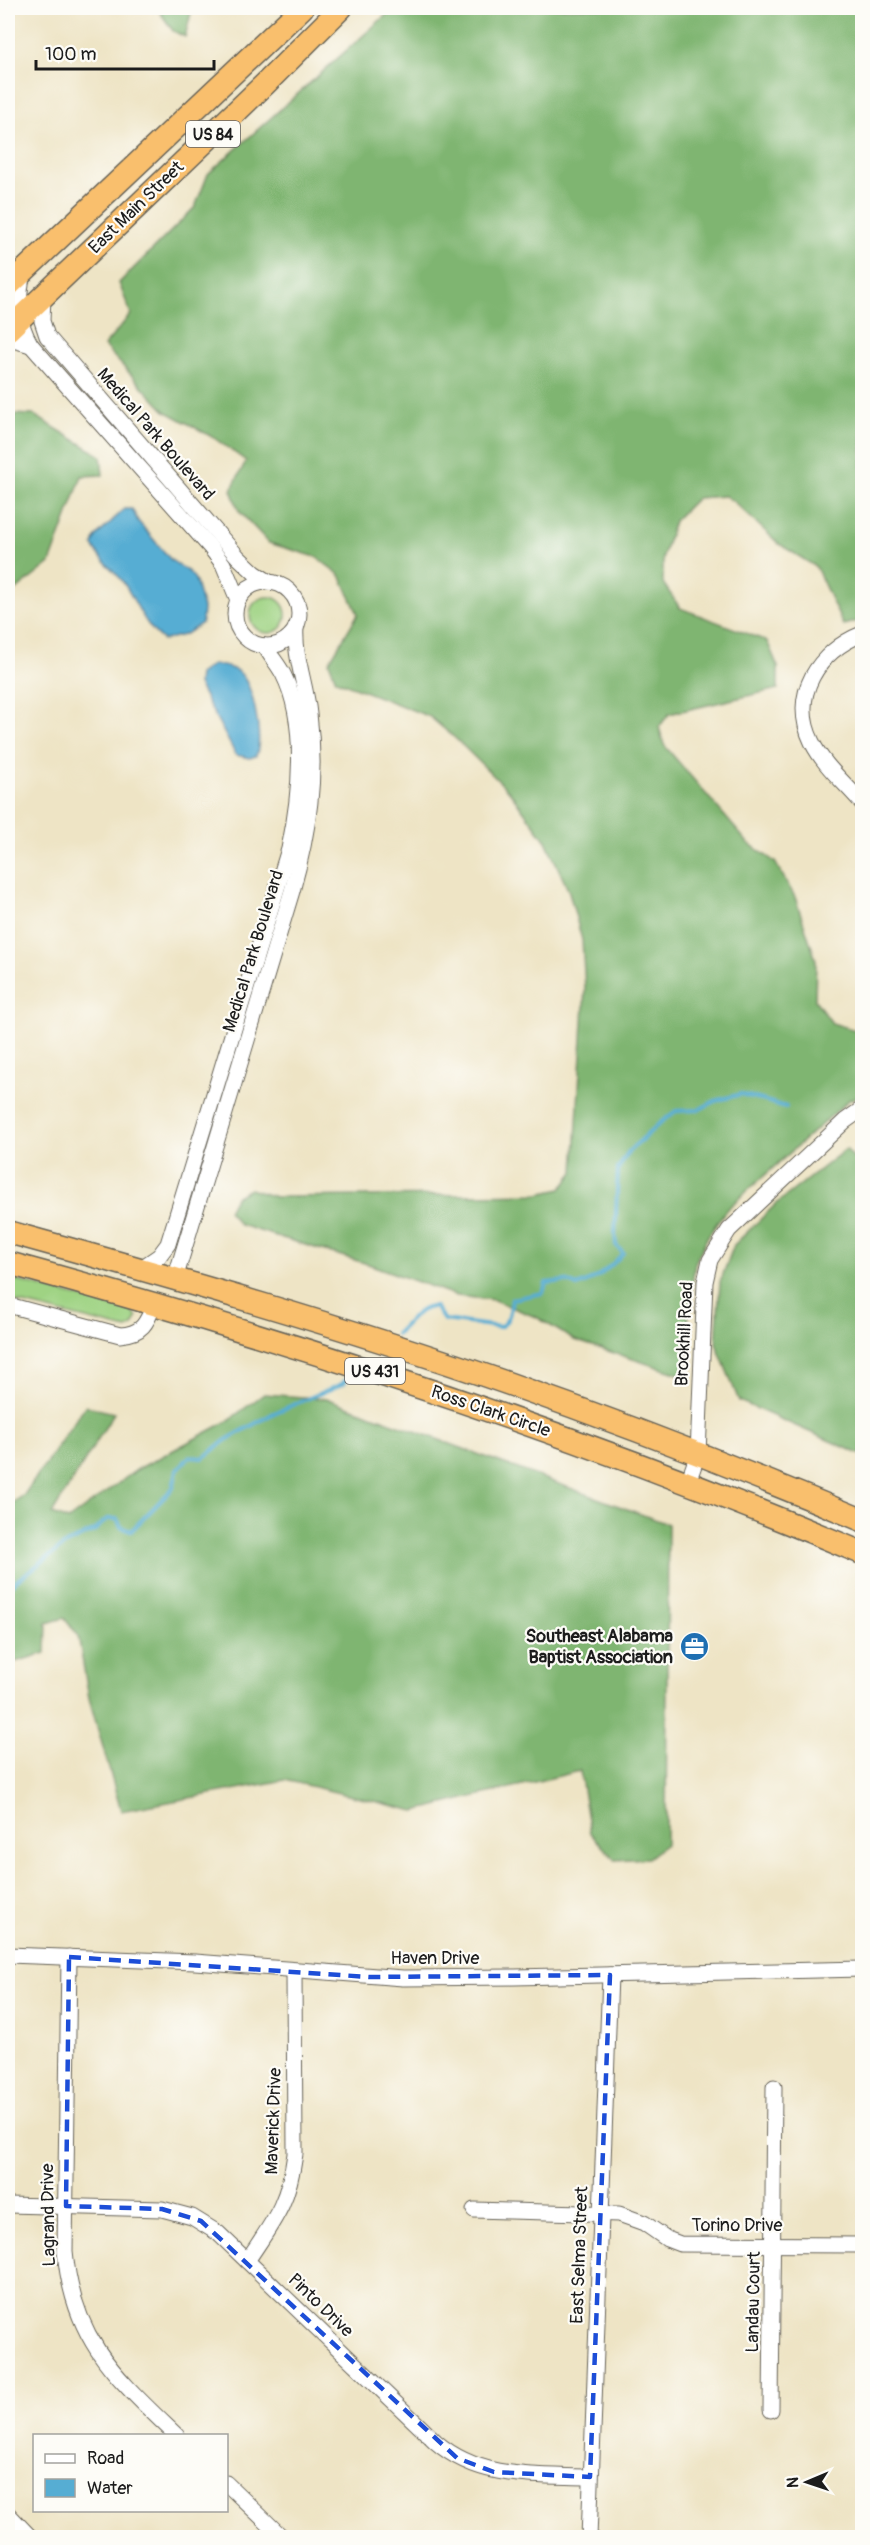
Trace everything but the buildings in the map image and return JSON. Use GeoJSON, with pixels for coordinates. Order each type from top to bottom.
{"type":"FeatureCollection","features":[{"type":"Feature","properties":{"kind":"highway","name":"East Main Street"},"geometry":{"type":"LineString","coordinates":[[15,279],[302,8]]}},
{"type":"Feature","properties":{"kind":"highway","name":"East Main Street"},"geometry":{"type":"LineString","coordinates":[[13,324],[265,84],[341,8]]}},
{"type":"Feature","properties":{"kind":"highway","name":"Ross Clark Circle"},"geometry":{"type":"LineString","coordinates":[[8,1232],[196,1285],[391,1344],[506,1383],[698,1454],[862,1520]]}},
{"type":"Feature","properties":{"kind":"highway","name":"Ross Clark Circle"},"geometry":{"type":"LineString","coordinates":[[8,1263],[154,1304],[393,1377],[688,1482],[862,1553]]}},
{"type":"Feature","properties":{"kind":"highway"},"geometry":{"type":"LineString","coordinates":[[123,1295],[150,1290],[175,1279]]}},
{"type":"Feature","properties":{"kind":"highway"},"geometry":{"type":"LineString","coordinates":[[154,1304],[166,1294],[196,1285]]}},
{"type":"Feature","properties":{"kind":"street","name":"Medical Park Boulevard"},"geometry":{"type":"LineString","coordinates":[[15,279],[19,295],[13,324],[224,564],[238,600]]}},
{"type":"Feature","properties":{"kind":"street","name":"Medical Park Boulevard"},"geometry":{"type":"LineString","coordinates":[[43,296],[42,321],[47,336],[238,556],[255,573],[269,582]]}},
{"type":"Feature","properties":{"kind":"street"},"geometry":{"type":"LineString","coordinates":[[8,341],[31,345]]}},
{"type":"Feature","properties":{"kind":"street"},"geometry":{"type":"LineString","coordinates":[[262,582],[269,582],[284,586],[295,597],[299,612],[296,627],[287,640],[273,646],[265,646],[250,642],[239,630],[235,615],[238,600],[248,588],[262,582]]}},
{"type":"Feature","properties":{"kind":"street","name":"Medical Park Boulevard"},"geometry":{"type":"LineString","coordinates":[[175,1279],[292,891],[309,825],[313,752],[309,711],[295,642],[296,627]]}},
{"type":"Feature","properties":{"kind":"street"},"geometry":{"type":"LineString","coordinates":[[862,634],[834,649],[818,666],[808,688],[805,715],[812,742],[821,756],[862,802]]}},
{"type":"Feature","properties":{"kind":"street","name":"Medical Park Boulevard"},"geometry":{"type":"LineString","coordinates":[[140,1269],[159,1256],[168,1244],[289,849],[296,813],[299,763],[292,703],[283,674],[265,646]]}},
{"type":"Feature","properties":{"kind":"street","name":"Brookhill Road"},"geometry":{"type":"LineString","coordinates":[[688,1482],[698,1454],[705,1282],[710,1260],[720,1241],[742,1217],[845,1121],[862,1108]]}},
{"type":"Feature","properties":{"kind":"street"},"geometry":{"type":"LineString","coordinates":[[8,1305],[120,1335],[132,1335],[146,1323],[154,1304]]}},
{"type":"Feature","properties":{"kind":"street","name":"Haven Drive"},"geometry":{"type":"LineString","coordinates":[[8,1955],[195,1962],[403,1978],[862,1969]]}},
{"type":"Feature","properties":{"kind":"street","name":"Lagrand Drive"},"geometry":{"type":"LineString","coordinates":[[69,1957],[66,2206],[67,2267],[73,2299],[85,2329],[110,2370],[175,2434]]}},
{"type":"Feature","properties":{"kind":"street","name":"Maverick Drive"},"geometry":{"type":"LineString","coordinates":[[247,2261],[280,2211],[286,2198],[292,2170],[294,2154],[294,1971]]}},
{"type":"Feature","properties":{"kind":"street","name":"East Selma Street"},"geometry":{"type":"LineString","coordinates":[[589,2538],[610,1975]]}},
{"type":"Feature","properties":{"kind":"street","name":"Landau Court"},"geometry":{"type":"LineString","coordinates":[[771,2410],[774,2087]]}},
{"type":"Feature","properties":{"kind":"street","name":"Pinto Drive"},"geometry":{"type":"LineString","coordinates":[[8,2205],[162,2209],[182,2213],[210,2227],[436,2442],[457,2458],[494,2472],[590,2477]]}},
{"type":"Feature","properties":{"kind":"street","name":"Torino Drive"},"geometry":{"type":"LineString","coordinates":[[474,2210],[600,2214],[632,2218],[680,2244],[862,2245]]}},
{"type":"Feature","properties":{"kind":"street"},"geometry":{"type":"LineString","coordinates":[[228,2485],[283,2538]]}},
{"type":"Feature","properties":{"kind":"street"},"geometry":{"type":"LineString","coordinates":[[8,2514],[31,2538]]}},
{"type":"Feature","properties":{"kind":"highlighted area"},"geometry":{"type":"Polygon","coordinates":[[[69,1957],[369,1977],[610,1975],[590,2477],[494,2472],[457,2458],[201,2221],[162,2209],[66,2206],[69,1957]]]}},
{"type":"Feature","properties":{"kind":"green space"},"geometry":{"type":"Polygon","coordinates":[[[157,8],[197,8],[191,13],[185,37],[173,31],[157,8]]]}},
{"type":"Feature","properties":{"kind":"green space"},"geometry":{"type":"Polygon","coordinates":[[[394,8],[862,8],[862,620],[843,625],[816,567],[779,544],[734,502],[725,496],[697,498],[674,521],[663,557],[663,583],[680,608],[767,641],[778,667],[778,689],[669,714],[659,727],[664,745],[747,842],[775,862],[795,897],[816,960],[815,1000],[832,1023],[862,1032],[862,1094],[849,1100],[726,1210],[708,1236],[695,1263],[688,1318],[685,1376],[574,1340],[538,1318],[494,1300],[457,1296],[371,1265],[240,1225],[228,1211],[235,1197],[250,1189],[276,1197],[538,1194],[561,1189],[574,1172],[585,988],[582,940],[569,892],[546,841],[509,791],[430,717],[336,680],[329,662],[358,614],[340,575],[316,557],[269,543],[239,511],[231,490],[246,461],[214,438],[165,411],[104,346],[131,314],[119,283],[195,207],[208,174],[394,8]]]}},
{"type":"Feature","properties":{"kind":"green space"},"geometry":{"type":"Polygon","coordinates":[[[8,414],[34,415],[101,456],[103,475],[82,476],[50,563],[8,597],[8,414]]]}},
{"type":"Feature","properties":{"kind":"green space"},"geometry":{"type":"Polygon","coordinates":[[[268,597],[281,602],[286,615],[281,628],[268,633],[255,628],[250,615],[255,602],[268,597]]]}},
{"type":"Feature","properties":{"kind":"green space"},"geometry":{"type":"Polygon","coordinates":[[[846,1149],[862,1167],[862,1455],[739,1401],[716,1344],[720,1282],[734,1245],[776,1204],[846,1149]]]}},
{"type":"Feature","properties":{"kind":"green space"},"geometry":{"type":"Polygon","coordinates":[[[8,1278],[127,1310],[133,1312],[137,1318],[133,1326],[127,1329],[8,1300],[8,1278]]]}},
{"type":"Feature","properties":{"kind":"green space"},"geometry":{"type":"Polygon","coordinates":[[[264,1394],[328,1399],[668,1524],[666,1844],[648,1858],[615,1860],[590,1833],[580,1771],[415,1811],[285,1780],[121,1811],[89,1698],[78,1635],[64,1618],[47,1623],[46,1653],[8,1664],[8,1506],[24,1495],[85,1406],[114,1413],[52,1514],[68,1520],[138,1469],[226,1422],[264,1394]]]}},
{"type":"Feature","properties":{"kind":"water"},"geometry":{"type":"Polygon","coordinates":[[[124,509],[132,509],[138,521],[171,560],[195,579],[203,608],[202,623],[184,635],[163,640],[156,634],[145,621],[123,582],[93,545],[95,538],[124,509]]]}},
{"type":"Feature","properties":{"kind":"water"},"geometry":{"type":"Polygon","coordinates":[[[213,664],[234,669],[245,680],[253,700],[258,726],[256,756],[250,758],[236,755],[198,684],[199,674],[213,664]]]}},
{"type":"Feature","properties":{"kind":"waterway"},"geometry":{"type":"LineString","coordinates":[[396,1334],[418,1312],[429,1307],[435,1307],[444,1320],[500,1327],[508,1318],[512,1299],[543,1293],[546,1283],[566,1281],[577,1286],[602,1273],[623,1253],[616,1245],[615,1234],[618,1169],[628,1152],[676,1111],[698,1110],[715,1101],[741,1094],[786,1107]]}},
{"type":"Feature","properties":{"kind":"waterway"},"geometry":{"type":"LineString","coordinates":[[8,1587],[66,1544],[95,1530],[107,1519],[117,1519],[121,1527],[131,1531],[173,1488],[177,1470],[189,1457],[203,1458],[226,1440],[274,1413],[342,1384],[351,1375]]}},
{"type":"Feature","properties":{"kind":"place","name":"Southeast Alabama Baptist Association"},"geometry":{"type":"Point","coordinates":[694,1646]}}]}
